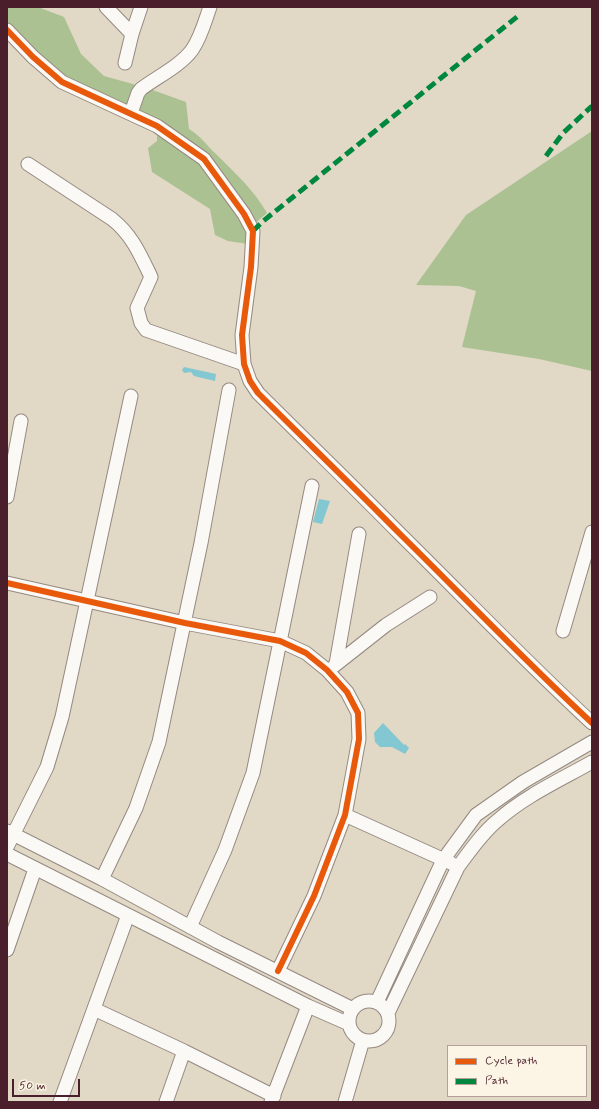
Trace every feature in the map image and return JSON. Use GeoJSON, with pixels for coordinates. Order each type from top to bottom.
{"type":"FeatureCollection","features":[{"type":"Feature","properties":{"kind":"street"},"geometry":{"type":"LineString","coordinates":[[106,7],[132,34]]}},
{"type":"Feature","properties":{"kind":"street"},"geometry":{"type":"LineString","coordinates":[[125,63],[132,34],[141,7]]}},
{"type":"Feature","properties":{"kind":"street"},"geometry":{"type":"LineString","coordinates":[[131,113],[138,93],[141,89],[181,61],[192,49],[199,39],[210,7]]}},
{"type":"Feature","properties":{"kind":"street"},"geometry":{"type":"LineString","coordinates":[[7,30],[33,57],[62,82],[157,126],[204,159],[244,214],[254,231],[252,267],[242,334],[244,364],[250,381],[258,393],[526,662],[592,723]]}},
{"type":"Feature","properties":{"kind":"street"},"geometry":{"type":"LineString","coordinates":[[28,164],[112,219],[125,230],[136,244],[151,277],[137,308],[141,323],[146,330],[244,364]]}},
{"type":"Feature","properties":{"kind":"street"},"geometry":{"type":"LineString","coordinates":[[102,879],[136,808],[159,742],[185,623],[229,390]]}},
{"type":"Feature","properties":{"kind":"street"},"geometry":{"type":"LineString","coordinates":[[7,847],[10,832],[47,767],[62,718],[130,396]]}},
{"type":"Feature","properties":{"kind":"street"},"geometry":{"type":"LineString","coordinates":[[7,497],[8,482],[21,421]]}},
{"type":"Feature","properties":{"kind":"street"},"geometry":{"type":"LineString","coordinates":[[190,926],[225,850],[253,773],[312,486]]}},
{"type":"Feature","properties":{"kind":"street"},"geometry":{"type":"LineString","coordinates":[[563,632],[592,532]]}},
{"type":"Feature","properties":{"kind":"street"},"geometry":{"type":"LineString","coordinates":[[332,667],[359,534]]}},
{"type":"Feature","properties":{"kind":"street"},"geometry":{"type":"LineString","coordinates":[[7,583],[185,623],[280,641],[332,667],[358,713],[359,739],[345,815],[314,896],[278,972]]}},
{"type":"Feature","properties":{"kind":"street"},"geometry":{"type":"LineString","coordinates":[[332,667],[386,624],[430,597]]}},
{"type":"Feature","properties":{"kind":"street"},"geometry":{"type":"LineString","coordinates":[[377,1002],[443,860],[476,815],[535,775],[592,742]]}},
{"type":"Feature","properties":{"kind":"street"},"geometry":{"type":"LineString","coordinates":[[388,1013],[377,1002],[364,1002],[353,1008],[349,1019],[354,1034],[363,1040],[373,1041],[386,1033],[389,1024],[388,1013],[458,867],[473,846],[497,820],[521,803],[592,762]]}},
{"type":"Feature","properties":{"kind":"street"},"geometry":{"type":"LineString","coordinates":[[554,764],[562,779]]}},
{"type":"Feature","properties":{"kind":"street"},"geometry":{"type":"LineString","coordinates":[[535,775],[542,790]]}},
{"type":"Feature","properties":{"kind":"street"},"geometry":{"type":"LineString","coordinates":[[345,815],[458,867]]}},
{"type":"Feature","properties":{"kind":"street"},"geometry":{"type":"LineString","coordinates":[[10,832],[278,972],[353,1008]]}},
{"type":"Feature","properties":{"kind":"street"},"geometry":{"type":"LineString","coordinates":[[7,854],[161,930],[308,1006],[350,1024]]}},
{"type":"Feature","properties":{"kind":"street"},"geometry":{"type":"LineString","coordinates":[[7,950],[35,869]]}},
{"type":"Feature","properties":{"kind":"street"},"geometry":{"type":"LineString","coordinates":[[60,1102],[128,915]]}},
{"type":"Feature","properties":{"kind":"street"},"geometry":{"type":"LineString","coordinates":[[161,930],[167,915]]}},
{"type":"Feature","properties":{"kind":"street"},"geometry":{"type":"LineString","coordinates":[[94,1009],[184,1051],[272,1099],[308,1006]]}},
{"type":"Feature","properties":{"kind":"street"},"geometry":{"type":"LineString","coordinates":[[345,1102],[363,1040]]}},
{"type":"Feature","properties":{"kind":"street"},"geometry":{"type":"LineString","coordinates":[[166,1102],[184,1051]]}},
{"type":"Feature","properties":{"kind":"green space"},"geometry":{"type":"Polygon","coordinates":[[[7,7],[38,7],[64,17],[81,54],[104,76],[147,88],[186,102],[189,129],[244,182],[267,213],[254,224],[248,244],[228,241],[215,235],[210,209],[152,172],[148,148],[157,141],[157,126],[62,82],[7,30],[7,7]]]}},
{"type":"Feature","properties":{"kind":"green space"},"geometry":{"type":"Polygon","coordinates":[[[592,131],[592,371],[539,359],[462,347],[476,291],[459,286],[416,285],[466,215],[592,131]]]}},
{"type":"Feature","properties":{"kind":"water"},"geometry":{"type":"Polygon","coordinates":[[[184,367],[216,374],[215,381],[194,376],[191,372],[184,373],[182,370],[184,367]]]}},
{"type":"Feature","properties":{"kind":"water"},"geometry":{"type":"Polygon","coordinates":[[[319,499],[330,501],[322,524],[313,522],[319,499]]]}},
{"type":"Feature","properties":{"kind":"water"},"geometry":{"type":"Polygon","coordinates":[[[383,723],[404,745],[405,744],[409,748],[405,754],[392,747],[380,747],[375,742],[374,733],[383,723]]]}},
{"type":"Feature","properties":{"kind":"marked path"},"geometry":{"type":"LineString","coordinates":[[253,231],[262,222],[518,16]]}},
{"type":"Feature","properties":{"kind":"marked path"},"geometry":{"type":"LineString","coordinates":[[546,156],[563,133],[592,106]]}},
{"type":"Feature","properties":{"kind":"cycle path"},"geometry":{"type":"LineString","coordinates":[[7,30],[33,57],[62,82],[157,126],[204,159],[244,214],[253,231],[251,267],[242,335],[244,364],[250,381],[258,393],[519,653],[592,723]]}},
{"type":"Feature","properties":{"kind":"cycle path"},"geometry":{"type":"LineString","coordinates":[[7,583],[185,623],[280,641],[306,653],[327,670],[347,692],[358,713],[359,739],[345,815],[314,896],[278,971]]}}]}
